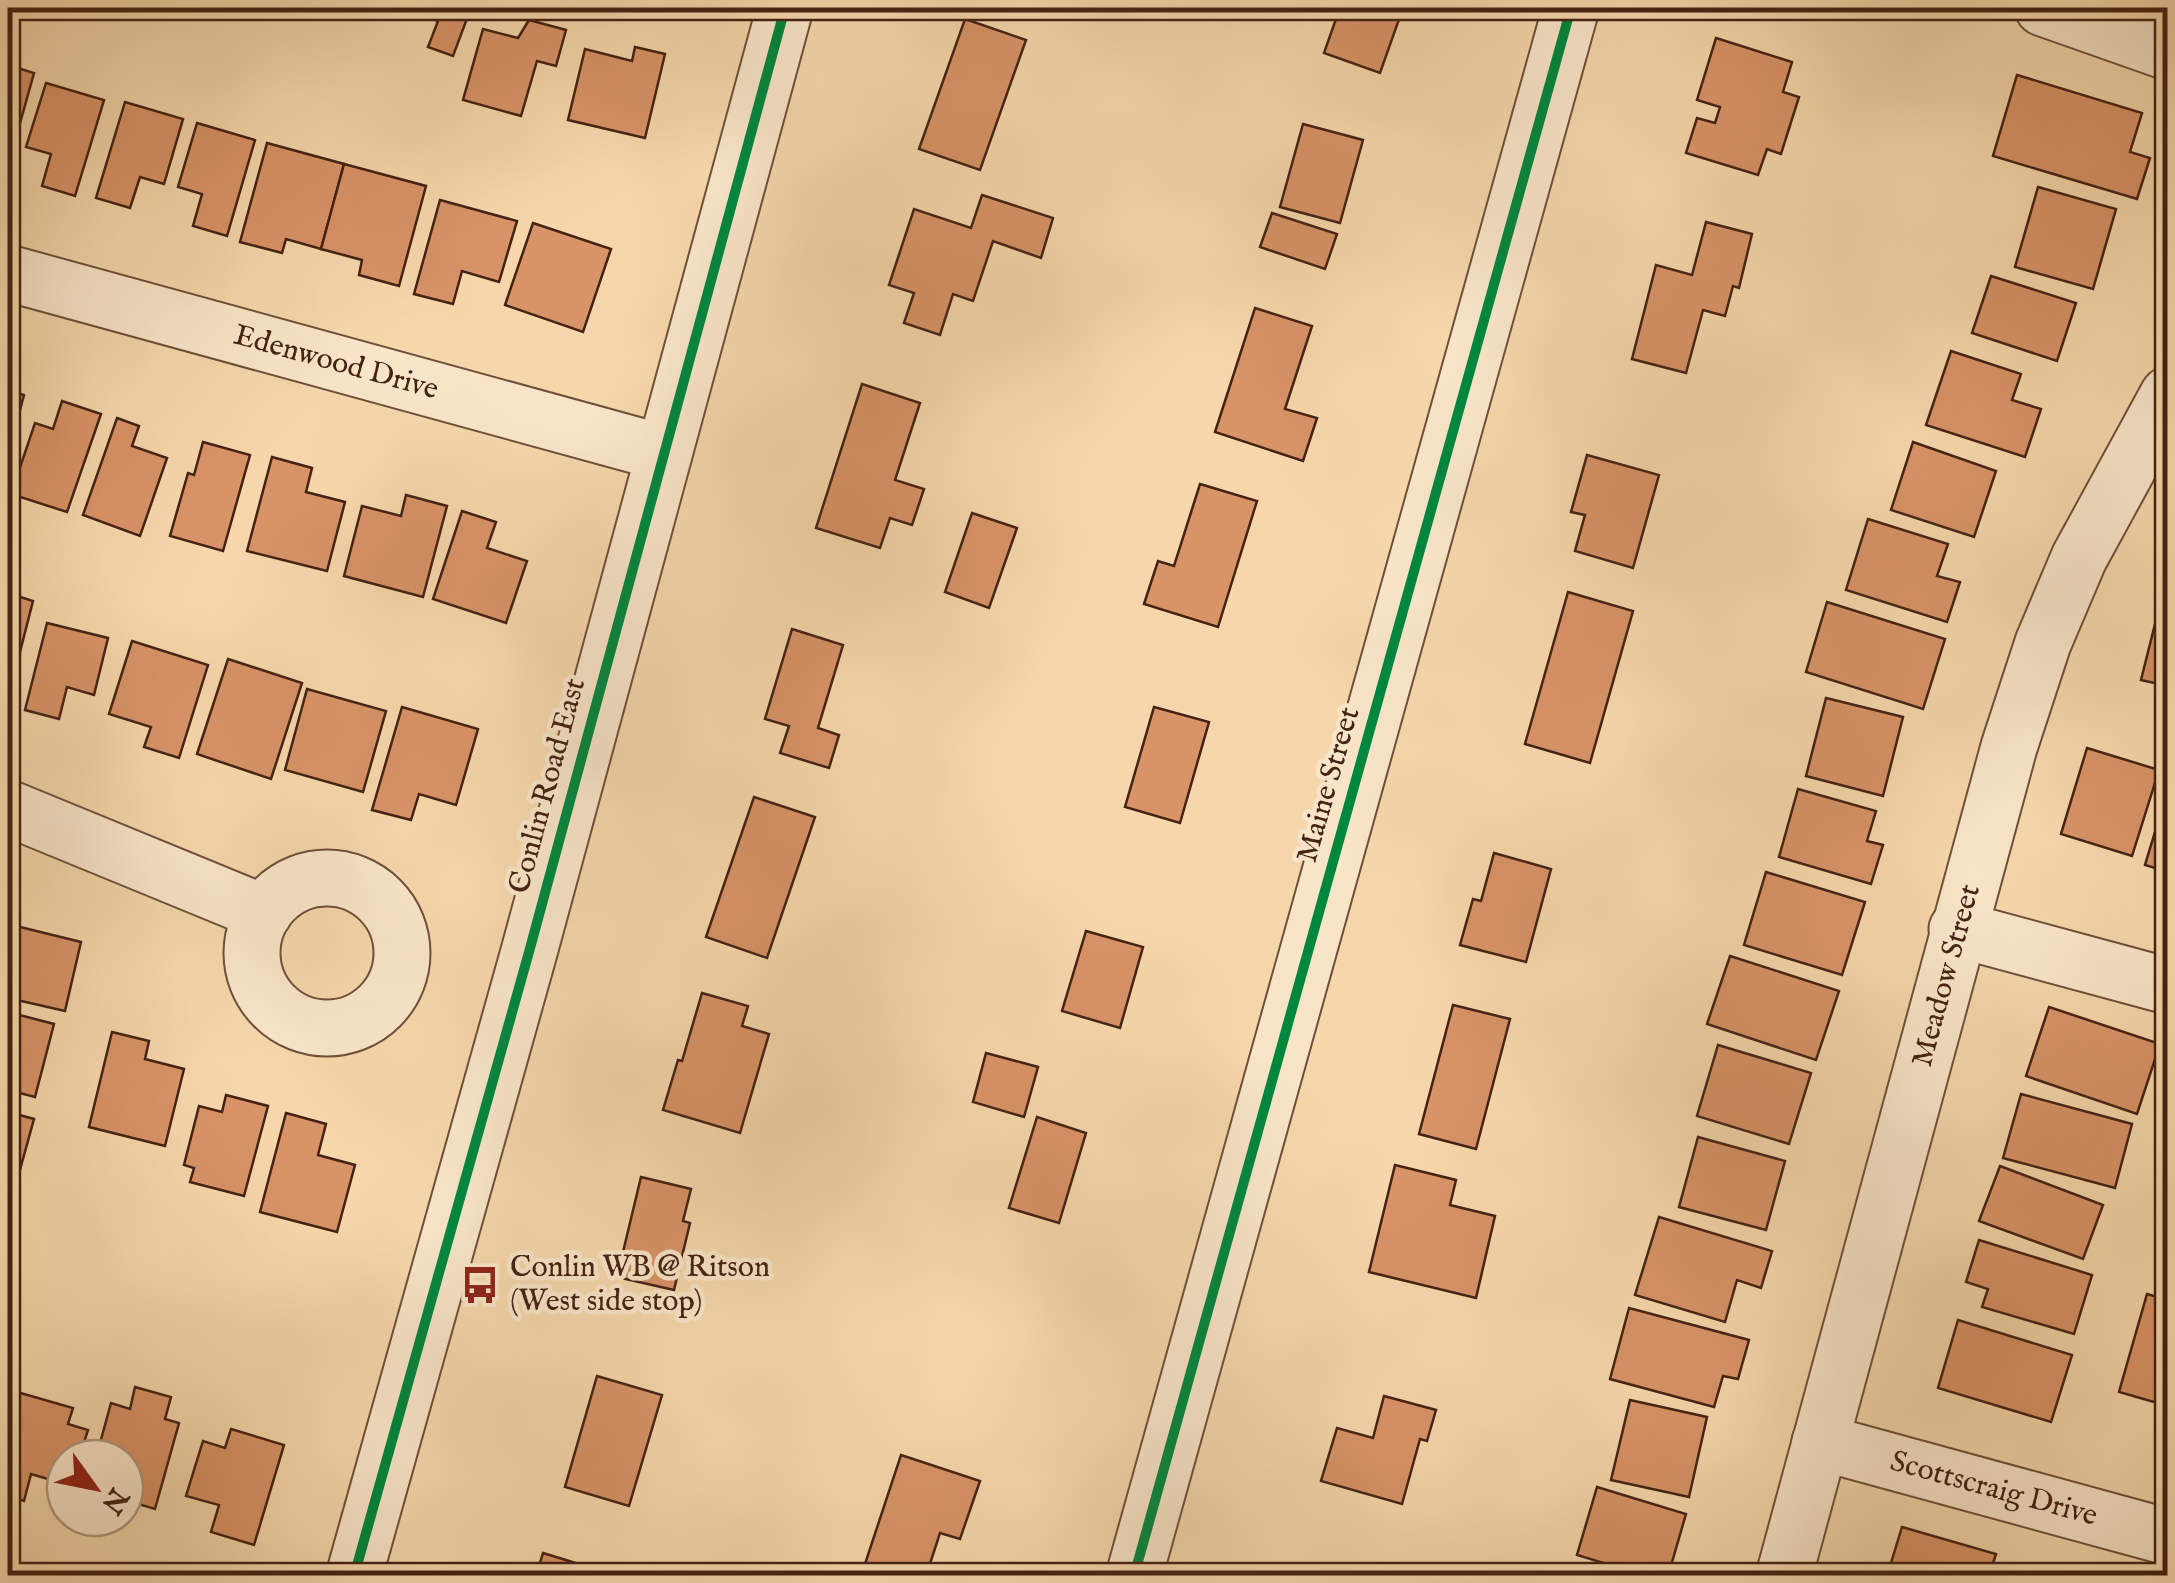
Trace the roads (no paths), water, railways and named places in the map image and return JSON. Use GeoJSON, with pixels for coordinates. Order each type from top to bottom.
{"type":"FeatureCollection","features":[{"type":"Feature","properties":{"kind":"street","name":"Conlin Road East"},"geometry":{"type":"LineString","coordinates":[[354,1576],[785,8]]}},
{"type":"Feature","properties":{"kind":"street","name":"Maine Street"},"geometry":{"type":"LineString","coordinates":[[1134,1576],[1571,8]]}},
{"type":"Feature","properties":{"kind":"street"},"geometry":{"type":"LineString","coordinates":[[2043,8],[2168,52]]}},
{"type":"Feature","properties":{"kind":"street","name":"Edenwood Drive"},"geometry":{"type":"LineString","coordinates":[[8,273],[664,452]]}},
{"type":"Feature","properties":{"kind":"street","name":"Meadow Street"},"geometry":{"type":"LineString","coordinates":[[1784,1576],[2008,747],[2042,644],[2078,558],[2168,395]]}},
{"type":"Feature","properties":{"kind":"street"},"geometry":{"type":"LineString","coordinates":[[8,808],[264,912]]}},
{"type":"Feature","properties":{"kind":"street"},"geometry":{"type":"LineString","coordinates":[[1957,929],[2168,986]]}},
{"type":"Feature","properties":{"kind":"street","name":"Scottscraig Drive"},"geometry":{"type":"LineString","coordinates":[[1820,1442],[2168,1538]]}},
{"type":"Feature","properties":{"kind":"place","name":"Conlin WB @ Ritson (West side stop)"},"geometry":{"type":"Point","coordinates":[480,1285]}}]}
